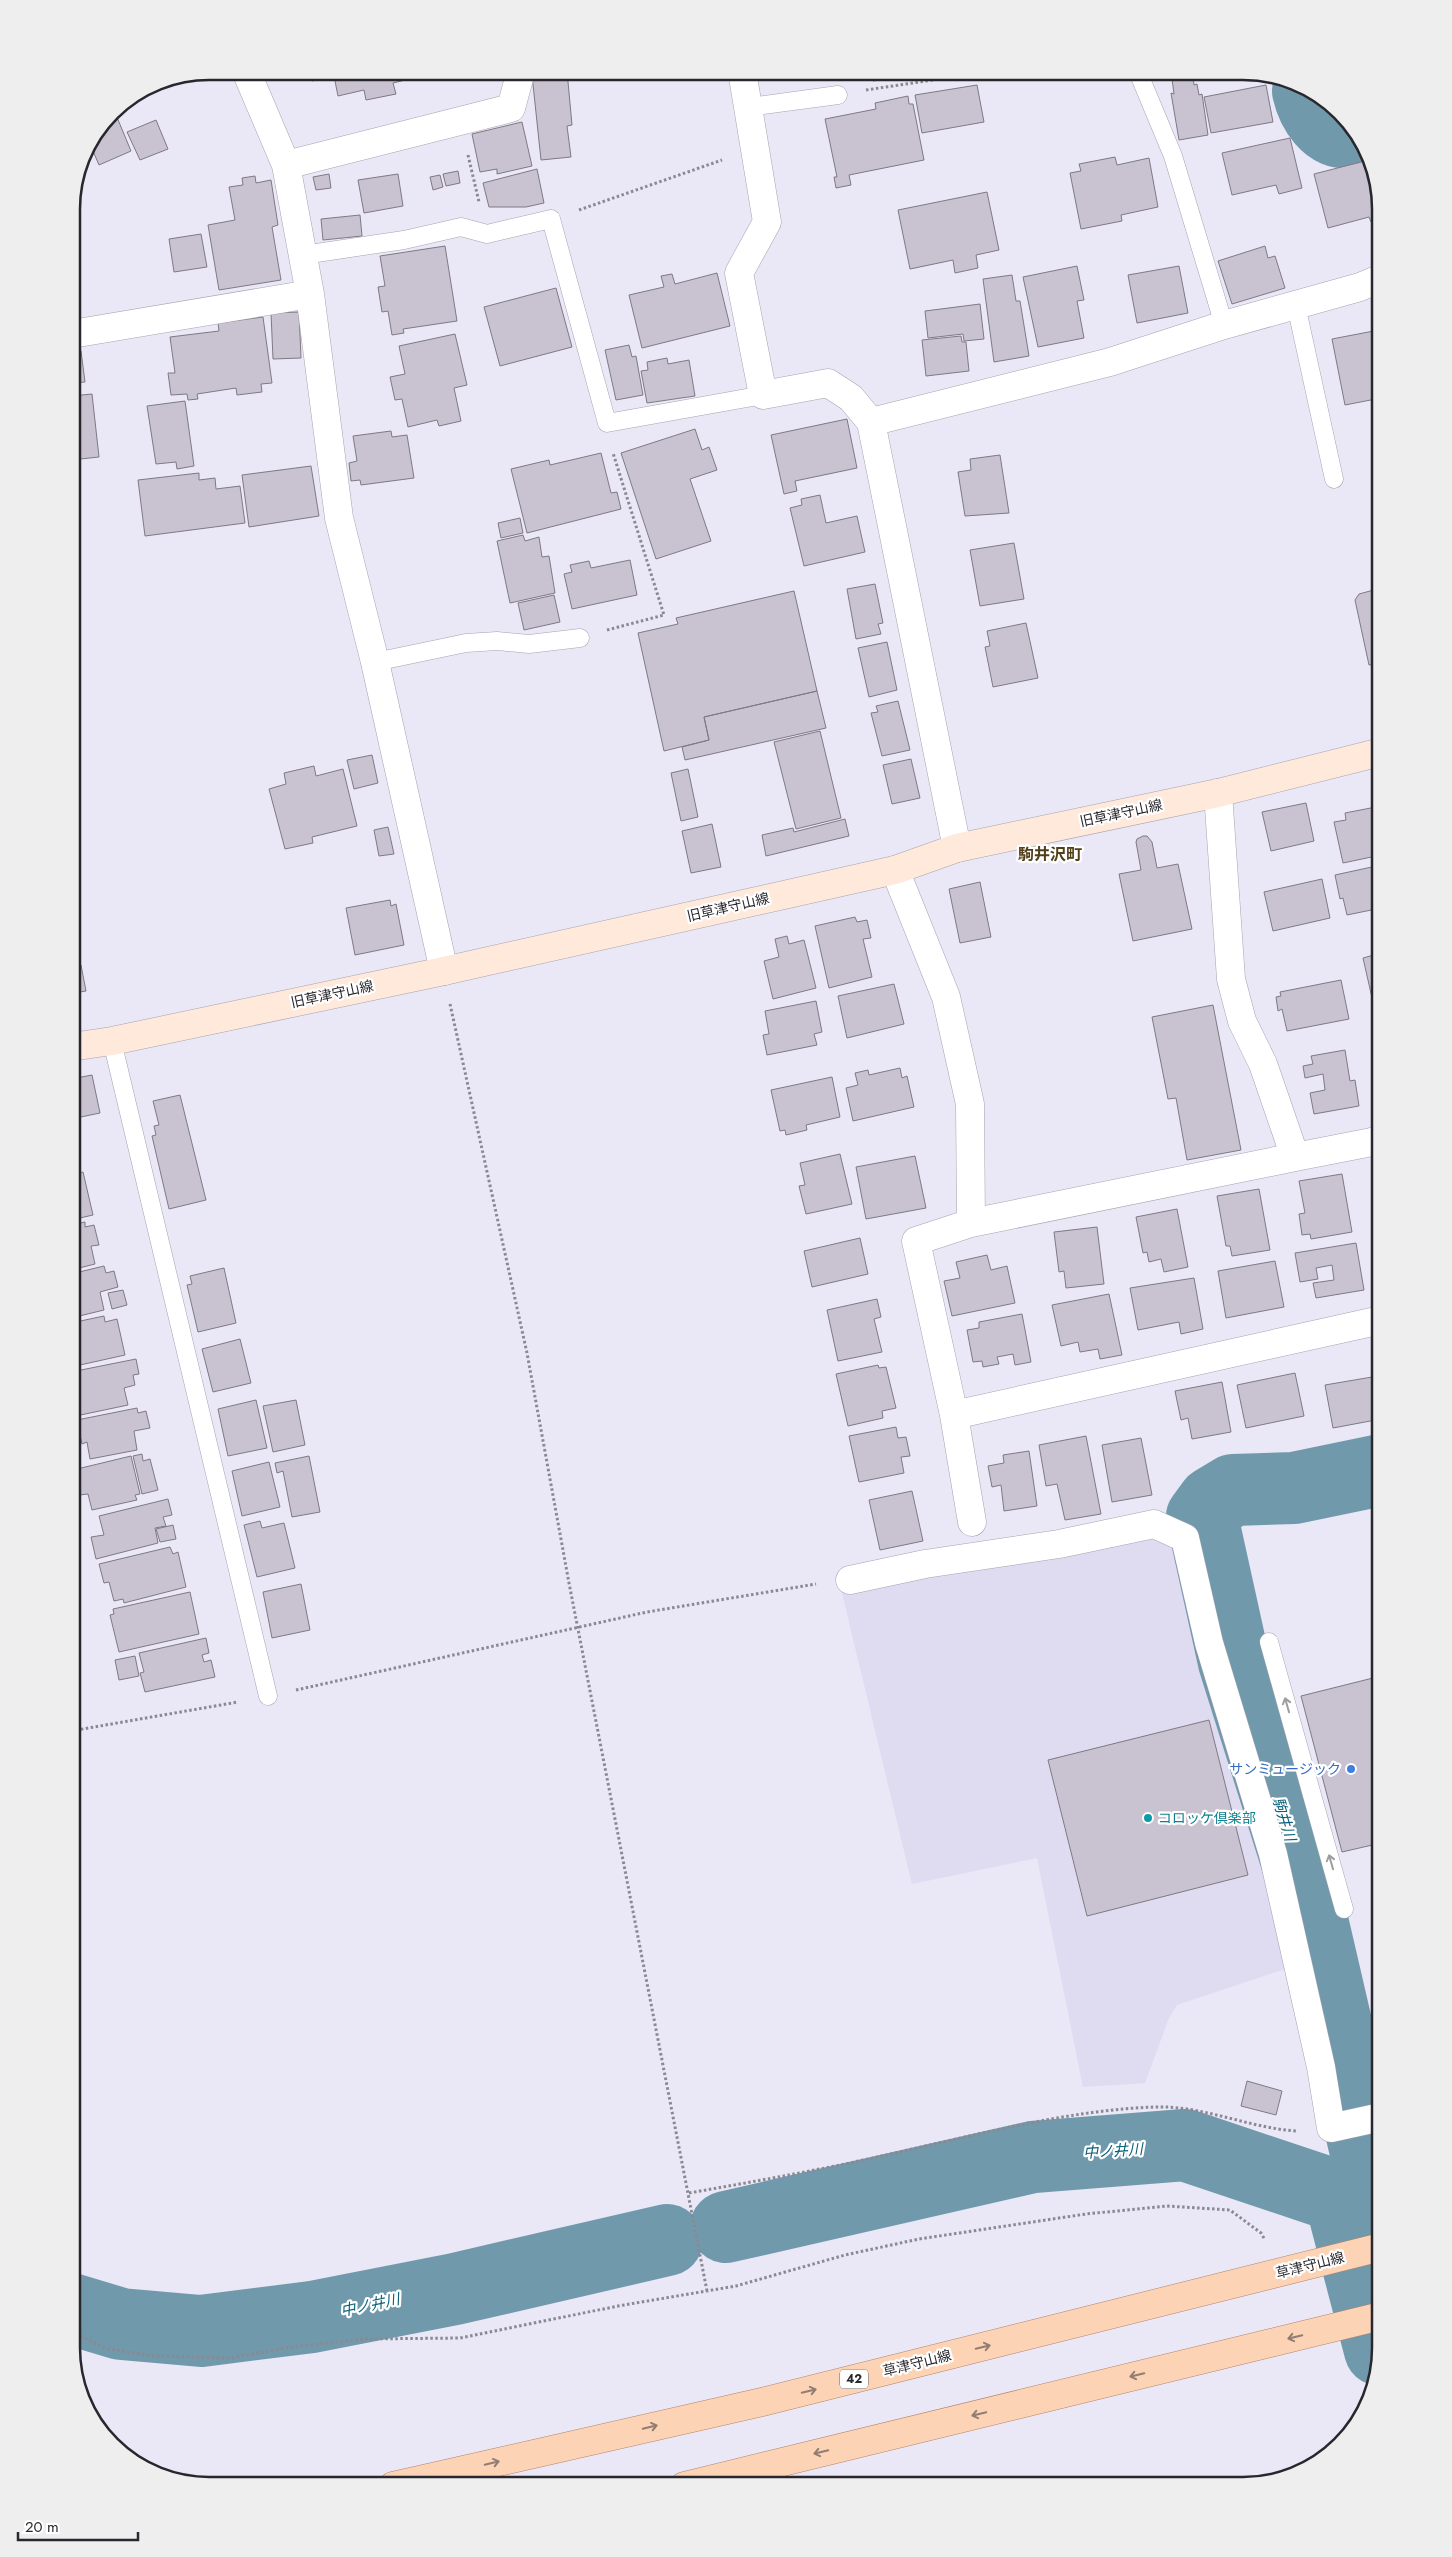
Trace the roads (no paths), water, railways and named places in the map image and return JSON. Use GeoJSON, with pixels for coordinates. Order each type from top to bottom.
{"type":"FeatureCollection","features":[{"type":"Feature","properties":{"kind":"main road","name":"草津守山線"},"geometry":{"type":"LineString","coordinates":[[433,2477],[762,2402],[1372,2249]]}},
{"type":"Feature","properties":{"kind":"main road"},"geometry":{"type":"LineString","coordinates":[[747,2477],[1372,2318]]}},
{"type":"Feature","properties":{"kind":"street"},"geometry":{"type":"LineString","coordinates":[[250,80],[286,165],[310,294],[339,518],[375,662],[444,971]]}},
{"type":"Feature","properties":{"kind":"street"},"geometry":{"type":"LineString","coordinates":[[286,165],[511,108],[519,80]]}},
{"type":"Feature","properties":{"kind":"street"},"geometry":{"type":"LineString","coordinates":[[744,80],[767,222],[739,273],[763,394],[828,383],[851,398],[871,422],[957,848]]}},
{"type":"Feature","properties":{"kind":"street"},"geometry":{"type":"LineString","coordinates":[[871,422],[1110,362],[1224,325],[1360,287],[1372,282]]}},
{"type":"Feature","properties":{"kind":"street"},"geometry":{"type":"LineString","coordinates":[[80,333],[310,294]]}},
{"type":"Feature","properties":{"kind":"street","name":"旧草津守山線"},"geometry":{"type":"LineString","coordinates":[[80,1046],[112,1041],[444,971],[895,870],[957,848],[1218,793],[1372,754]]}},
{"type":"Feature","properties":{"kind":"street"},"geometry":{"type":"LineString","coordinates":[[1218,793],[1231,979],[1242,1021],[1263,1064],[1295,1157]]}},
{"type":"Feature","properties":{"kind":"street"},"geometry":{"type":"LineString","coordinates":[[895,870],[946,997],[970,1104],[971,1223]]}},
{"type":"Feature","properties":{"kind":"street"},"geometry":{"type":"LineString","coordinates":[[972,1522],[954,1415],[916,1241],[971,1223],[1372,1142]]}},
{"type":"Feature","properties":{"kind":"street"},"geometry":{"type":"LineString","coordinates":[[954,1415],[1372,1322]]}},
{"type":"Feature","properties":{"kind":"street"},"geometry":{"type":"LineString","coordinates":[[850,1580],[925,1564],[1059,1544],[1154,1524],[1185,1538],[1209,1643],[1273,1854],[1336,2126],[1372,2118]]}},
{"type":"Feature","properties":{"kind":"lane"},"geometry":{"type":"LineString","coordinates":[[1141,80],[1173,156],[1224,325]]}},
{"type":"Feature","properties":{"kind":"lane"},"geometry":{"type":"LineString","coordinates":[[749,107],[838,95]]}},
{"type":"Feature","properties":{"kind":"lane"},"geometry":{"type":"LineString","coordinates":[[303,255],[404,240],[461,227],[487,234],[551,219],[606,423],[763,394]]}},
{"type":"Feature","properties":{"kind":"lane"},"geometry":{"type":"LineString","coordinates":[[1296,305],[1334,480]]}},
{"type":"Feature","properties":{"kind":"lane"},"geometry":{"type":"LineString","coordinates":[[375,662],[466,643],[497,641],[529,644],[580,638]]}},
{"type":"Feature","properties":{"kind":"lane"},"geometry":{"type":"LineString","coordinates":[[112,1041],[268,1696]]}},
{"type":"Feature","properties":{"kind":"lane"},"geometry":{"type":"LineString","coordinates":[[1269,1642],[1344,1909]]}},
{"type":"Feature","properties":{"kind":"waterway","name":"駒井川"},"geometry":{"type":"LineString","coordinates":[[1310,99],[1317,113],[1328,126],[1335,130],[1346,132]]}},
{"type":"Feature","properties":{"kind":"waterway","name":"駒井川"},"geometry":{"type":"LineString","coordinates":[[1372,1472],[1294,1488],[1233,1490],[1213,1502],[1202,1517],[1234,1662],[1303,1881],[1372,2178]]}},
{"type":"Feature","properties":{"kind":"waterway","name":"中ノ井川"},"geometry":{"type":"LineString","coordinates":[[726,2227],[1033,2157],[1185,2145],[1340,2197]]}},
{"type":"Feature","properties":{"kind":"waterway","name":"駒井川"},"geometry":{"type":"LineString","coordinates":[[1340,2197],[1372,2188]]}},
{"type":"Feature","properties":{"kind":"waterway","name":"中ノ井川"},"geometry":{"type":"LineString","coordinates":[[1340,2197],[1372,2319]]}},
{"type":"Feature","properties":{"kind":"waterway","name":"中ノ井川"},"geometry":{"type":"LineString","coordinates":[[80,2312],[121,2324],[201,2331],[312,2317],[455,2289],[667,2240]]}},
{"type":"Feature","properties":{"kind":"place","name":"サンミュージック"},"geometry":{"type":"Point","coordinates":[1351,1769]}},
{"type":"Feature","properties":{"kind":"place","name":"コロッケ倶楽部"},"geometry":{"type":"Point","coordinates":[1148,1818]}},
{"type":"Feature","properties":{"kind":"district","name":"駒井沢町"},"geometry":{"type":"Point","coordinates":[1050,854]}}]}
